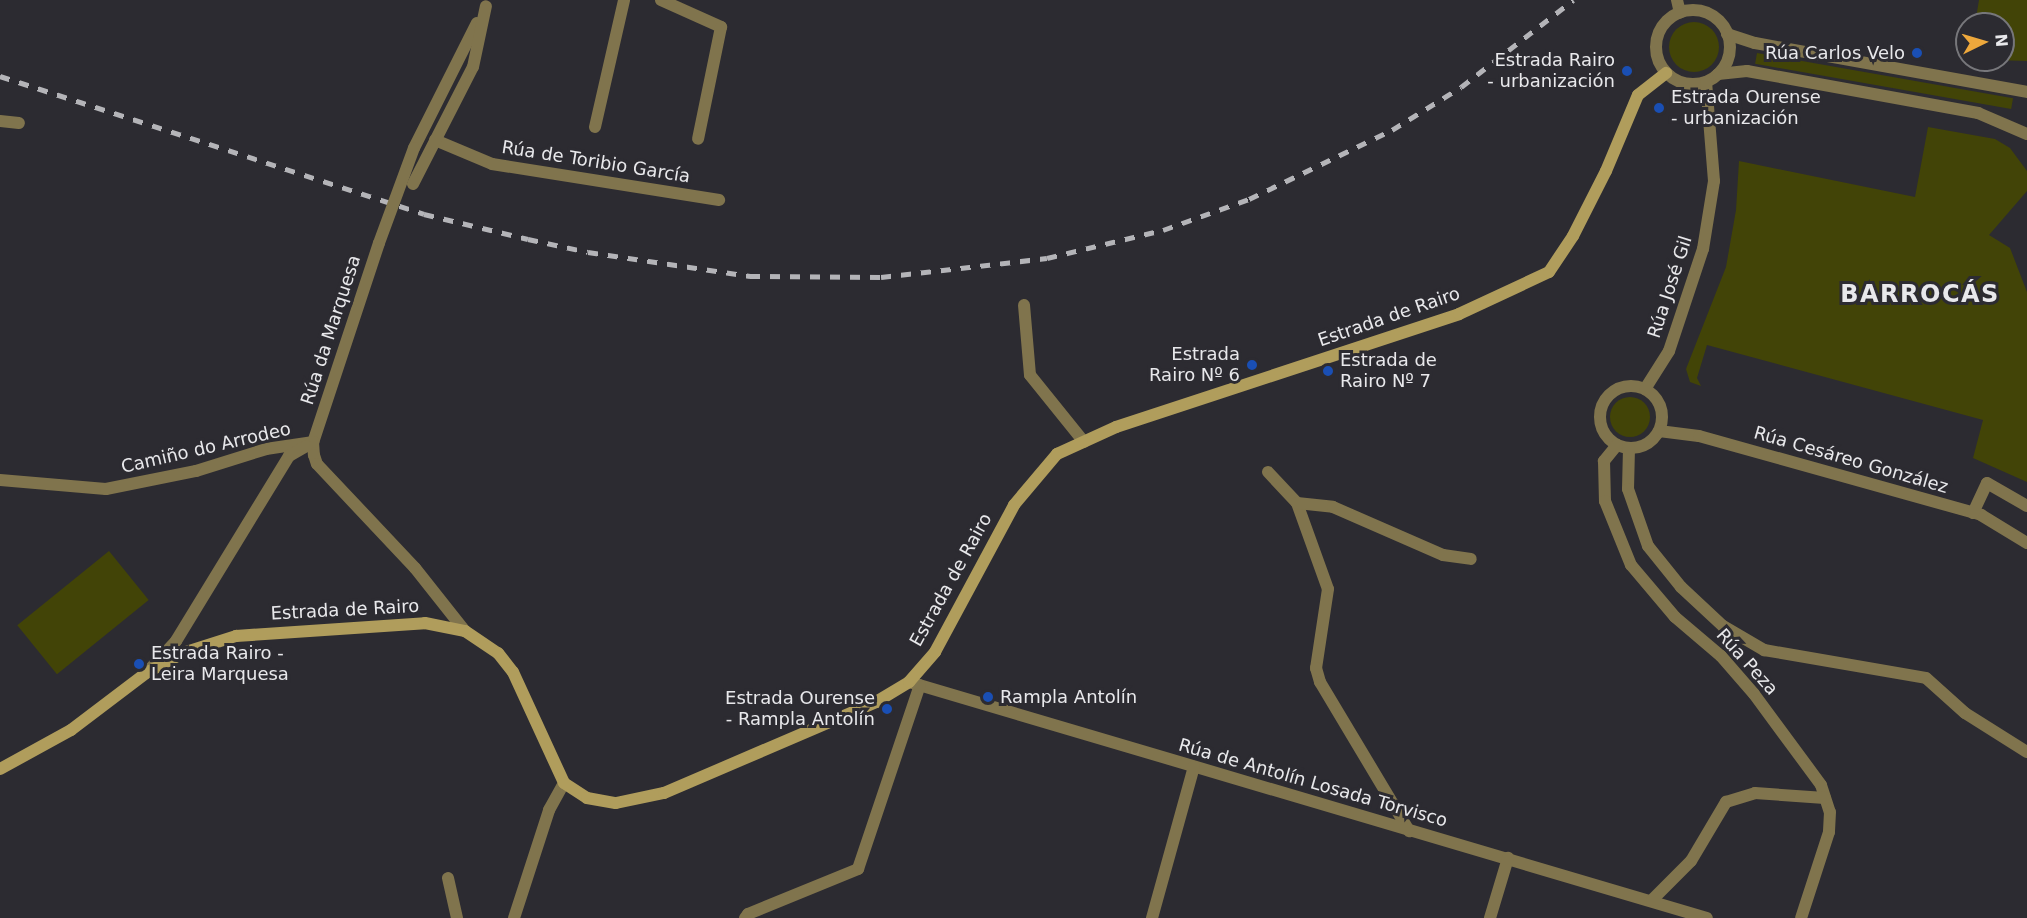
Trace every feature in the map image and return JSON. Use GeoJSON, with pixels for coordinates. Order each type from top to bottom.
{"type":"FeatureCollection","features":[{"type":"Feature","properties":{"kind":"street","name":"Rúa de Toribio García"},"geometry":{"type":"LineString","coordinates":[[595,127],[624,0]]}},
{"type":"Feature","properties":{"kind":"street"},"geometry":{"type":"LineString","coordinates":[[660,0],[721,27],[698,139]]}},
{"type":"Feature","properties":{"kind":"street"},"geometry":{"type":"LineString","coordinates":[[1705,11],[1714,0]]}},
{"type":"Feature","properties":{"kind":"street","name":"Rúa da Marquesa"},"geometry":{"type":"LineString","coordinates":[[413,184],[473,67],[487,3]]}},
{"type":"Feature","properties":{"kind":"street","name":"Rúa da Marquesa"},"geometry":{"type":"LineString","coordinates":[[313,442],[379,243],[414,148],[487,3]]}},
{"type":"Feature","properties":{"kind":"street"},"geometry":{"type":"LineString","coordinates":[[1678,6],[1705,11],[1720,22],[1727,34],[1727,63],[1718,74],[1706,82],[1678,81],[1666,73],[1658,60],[1658,39],[1678,6]]}},
{"type":"Feature","properties":{"kind":"street"},"geometry":{"type":"LineString","coordinates":[[1727,34],[1755,43],[2027,92]]}},
{"type":"Feature","properties":{"kind":"street"},"geometry":{"type":"LineString","coordinates":[[1718,74],[1747,71],[1978,114],[2027,134]]}},
{"type":"Feature","properties":{"kind":"street","name":"Estrada de Rairo"},"geometry":{"type":"LineString","coordinates":[[0,769],[71,730],[146,673],[183,653],[236,636],[425,623],[465,631],[498,653],[513,672],[564,783],[587,798],[616,803],[664,793],[915,683],[935,652],[1014,505],[1057,454],[1116,427],[1459,314],[1549,272],[1573,236],[1606,171],[1638,95],[1666,73]]}},
{"type":"Feature","properties":{"kind":"street","name":"Rúa José Gil"},"geometry":{"type":"LineString","coordinates":[[1645,389],[1669,351],[1703,249],[1714,181],[1706,82]]}},
{"type":"Feature","properties":{"kind":"street"},"geometry":{"type":"LineString","coordinates":[[0,121],[19,123]]}},
{"type":"Feature","properties":{"kind":"street","name":"Rúa de Toribio García"},"geometry":{"type":"LineString","coordinates":[[435,140],[492,164],[719,201]]}},
{"type":"Feature","properties":{"kind":"street"},"geometry":{"type":"LineString","coordinates":[[1024,305],[1030,375],[1084,441]]}},
{"type":"Feature","properties":{"kind":"street"},"geometry":{"type":"LineString","coordinates":[[1623,446],[1646,444],[1659,431],[1660,407],[1645,389],[1621,388],[1603,403],[1602,427],[1623,446],[1628,489],[1648,546],[1681,587],[1723,626],[1764,650],[1926,678],[1965,713],[2027,752]]}},
{"type":"Feature","properties":{"kind":"street","name":"Rúa Cesáreo González"},"geometry":{"type":"LineString","coordinates":[[1659,431],[1699,436],[1973,513],[2027,543]]}},
{"type":"Feature","properties":{"kind":"street"},"geometry":{"type":"LineString","coordinates":[[146,673],[176,641],[289,456],[313,442],[317,465],[415,568],[465,631]]}},
{"type":"Feature","properties":{"kind":"street","name":"Camiño do Arrodeo"},"geometry":{"type":"LineString","coordinates":[[0,480],[106,489],[196,471],[266,449],[313,442]]}},
{"type":"Feature","properties":{"kind":"street","name":"Rúa Peza"},"geometry":{"type":"LineString","coordinates":[[1623,446],[1604,461],[1605,501],[1631,565],[1675,617],[1721,656],[1754,694],[1821,785],[1830,812],[1829,832],[1801,918]]}},
{"type":"Feature","properties":{"kind":"street"},"geometry":{"type":"LineString","coordinates":[[1268,472],[1297,503],[1328,590],[1316,668],[1320,682],[1409,831]]}},
{"type":"Feature","properties":{"kind":"street"},"geometry":{"type":"LineString","coordinates":[[1973,513],[1987,483],[2027,507]]}},
{"type":"Feature","properties":{"kind":"street"},"geometry":{"type":"LineString","coordinates":[[1297,503],[1333,507],[1443,555],[1471,559]]}},
{"type":"Feature","properties":{"kind":"street"},"geometry":{"type":"LineString","coordinates":[[745,918],[858,869],[915,683]]}},
{"type":"Feature","properties":{"kind":"street","name":"Rúa de Antolín Losada Torvisco"},"geometry":{"type":"LineString","coordinates":[[915,683],[1707,918]]}},
{"type":"Feature","properties":{"kind":"street"},"geometry":{"type":"LineString","coordinates":[[1152,918],[1194,767]]}},
{"type":"Feature","properties":{"kind":"street"},"geometry":{"type":"LineString","coordinates":[[514,918],[549,810],[564,783]]}},
{"type":"Feature","properties":{"kind":"street"},"geometry":{"type":"LineString","coordinates":[[1652,900],[1691,861],[1726,802],[1755,793],[1825,798]]}},
{"type":"Feature","properties":{"kind":"street"},"geometry":{"type":"LineString","coordinates":[[1490,918],[1508,858]]}},
{"type":"Feature","properties":{"kind":"street"},"geometry":{"type":"LineString","coordinates":[[448,878],[457,918]]}},
{"type":"Feature","properties":{"kind":"shaded area"},"geometry":{"type":"Polygon","coordinates":[[[1979,0],[2027,0],[2027,61],[2015,61],[2015,12],[1977,12],[1979,0]]]}},
{"type":"Feature","properties":{"kind":"shaded area"},"geometry":{"type":"Polygon","coordinates":[[[1694,22],[1703,24],[1714,33],[1719,47],[1717,56],[1708,67],[1694,72],[1685,70],[1674,61],[1669,47],[1671,38],[1680,27],[1694,22]]]}},
{"type":"Feature","properties":{"kind":"shaded area"},"geometry":{"type":"Polygon","coordinates":[[[1757,53],[2013,98],[2011,109],[1755,64],[1757,53]]]}},
{"type":"Feature","properties":{"kind":"shaded area"},"geometry":{"type":"Polygon","coordinates":[[[1928,127],[1995,139],[2010,148],[2027,171],[2027,191],[1989,235],[2010,248],[2027,292],[2027,482],[1973,458],[1983,420],[1707,345],[1697,378],[1701,386],[1690,382],[1686,369],[1726,267],[1736,210],[1739,161],[1915,197],[1928,127]]]}},
{"type":"Feature","properties":{"kind":"shaded area"},"geometry":{"type":"Polygon","coordinates":[[[1630,397],[1638,398],[1644,403],[1649,409],[1649,425],[1644,431],[1638,436],[1630,437],[1622,436],[1616,431],[1611,425],[1610,417],[1611,409],[1616,403],[1622,398],[1630,397]]]}},
{"type":"Feature","properties":{"kind":"shaded area"},"geometry":{"type":"Polygon","coordinates":[[[109,551],[149,600],[57,674],[17,625],[109,551]]]}},
{"type":"Feature","properties":{"kind":"railway"},"geometry":{"type":"LineString","coordinates":[[0,76],[424,214],[528,239],[588,252],[750,276],[881,277],[1047,258],[1163,230],[1249,199],[1392,130],[1461,87],[1573,0]]}},
{"type":"Feature","properties":{"kind":"place","name":"Rúa Carlos Velo"},"geometry":{"type":"Point","coordinates":[1917,53]}},
{"type":"Feature","properties":{"kind":"place","name":"Estrada Rairo - urbanización"},"geometry":{"type":"Point","coordinates":[1627,71]}},
{"type":"Feature","properties":{"kind":"place","name":"Estrada Ourense - urbanización"},"geometry":{"type":"Point","coordinates":[1659,108]}},
{"type":"Feature","properties":{"kind":"place","name":"Estrada Rairo Nº 6"},"geometry":{"type":"Point","coordinates":[1252,365]}},
{"type":"Feature","properties":{"kind":"place","name":"Estrada de Rairo Nº 7"},"geometry":{"type":"Point","coordinates":[1328,371]}},
{"type":"Feature","properties":{"kind":"place","name":"Estrada Rairo - Leira Marquesa"},"geometry":{"type":"Point","coordinates":[139,664]}},
{"type":"Feature","properties":{"kind":"place","name":"Rampla Antolín"},"geometry":{"type":"Point","coordinates":[988,697]}},
{"type":"Feature","properties":{"kind":"place","name":"Estrada Ourense - Rampla Antolín"},"geometry":{"type":"Point","coordinates":[887,709]}},
{"type":"Feature","properties":{"kind":"district","name":"BARROCÁS"},"geometry":{"type":"Point","coordinates":[1920,295]}}]}
